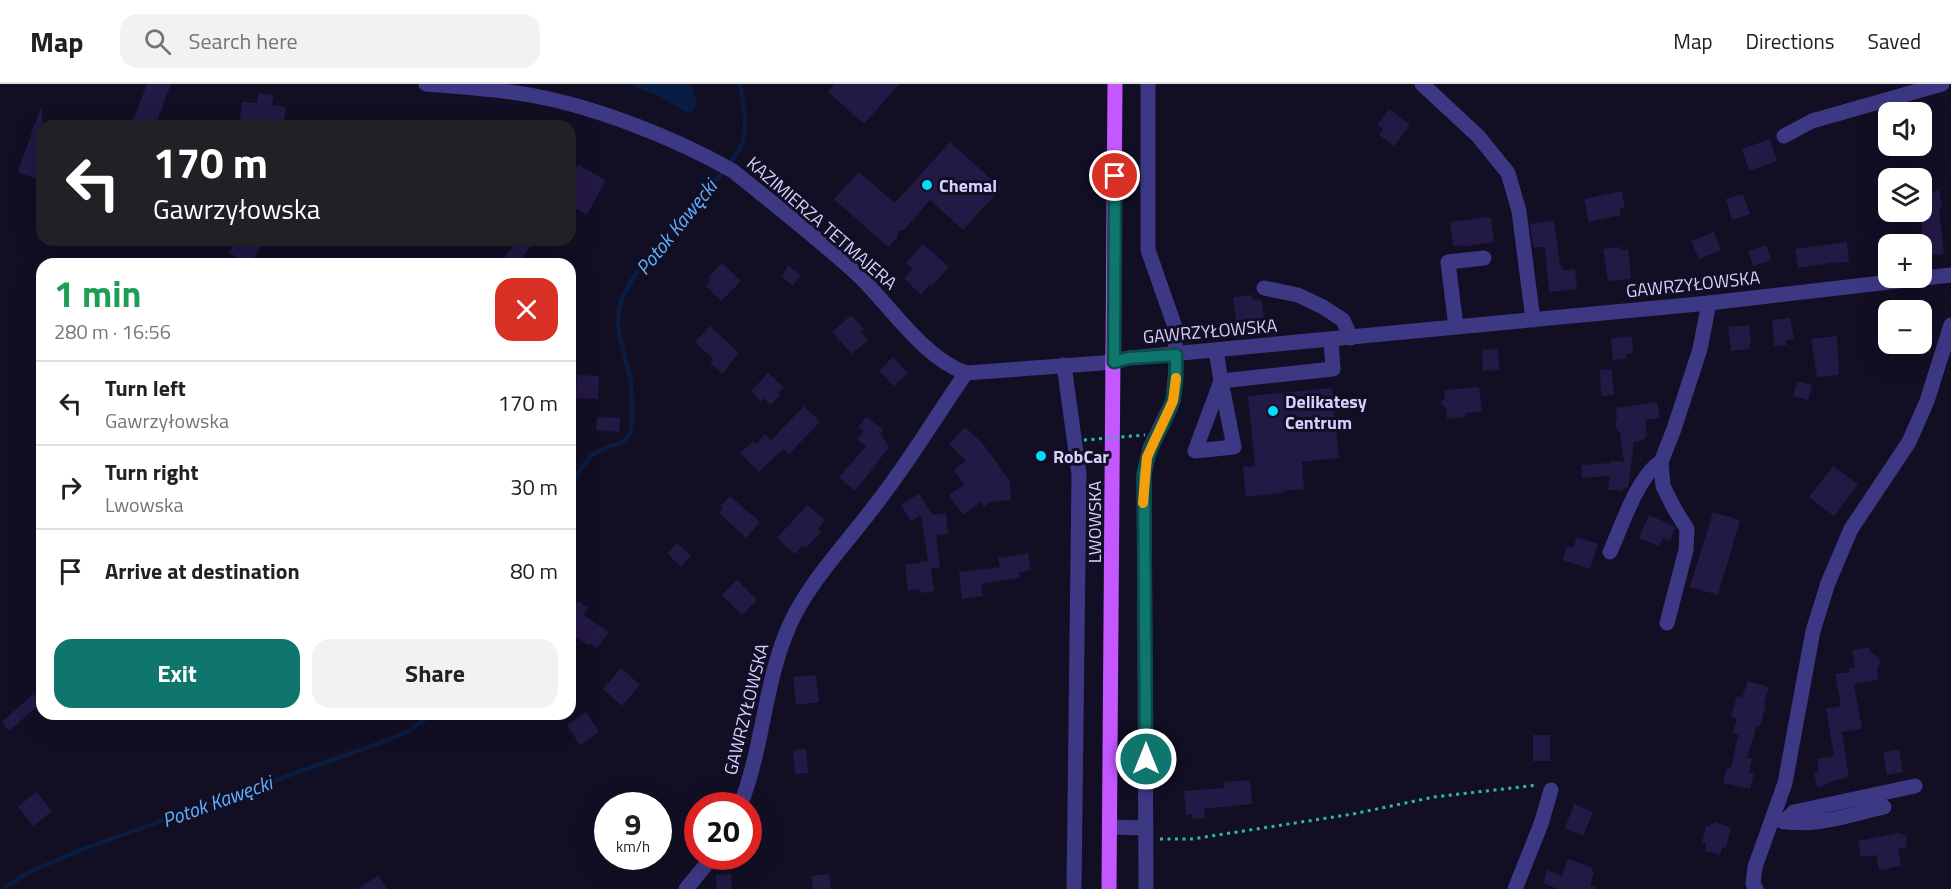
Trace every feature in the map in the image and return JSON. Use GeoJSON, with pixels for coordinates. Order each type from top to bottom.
{"type":"FeatureCollection","features":[{"type":"Feature","properties":{"kind":"main road","name":"LWOWSKA"},"geometry":{"type":"LineString","coordinates":[[1109,889],[1115,84]]}},
{"type":"Feature","properties":{"kind":"street","name":"KAZIMIERZA TETMAJERA"},"geometry":{"type":"LineString","coordinates":[[426,84],[537,96],[570,105],[668,138],[726,167],[857,274],[928,348],[946,363],[966,372]]}},
{"type":"Feature","properties":{"kind":"street"},"geometry":{"type":"LineString","coordinates":[[1146,889],[1144,474],[1150,448],[1173,401],[1176,386],[1175,327],[1148,250],[1148,84]]}},
{"type":"Feature","properties":{"kind":"street"},"geometry":{"type":"LineString","coordinates":[[1422,84],[1478,136],[1509,173],[1519,210],[1533,320]]}},
{"type":"Feature","properties":{"kind":"street"},"geometry":{"type":"LineString","coordinates":[[1784,136],[1812,121],[1942,84]]}},
{"type":"Feature","properties":{"kind":"street"},"geometry":{"type":"LineString","coordinates":[[1456,327],[1448,262],[1484,258]]}},
{"type":"Feature","properties":{"kind":"street","name":"GAWRZYŁOWSKA"},"geometry":{"type":"LineString","coordinates":[[744,792],[756,754],[774,668],[791,623],[804,597],[888,488],[966,372],[984,373],[1114,362],[1129,358],[1709,303],[1951,275]]}},
{"type":"Feature","properties":{"kind":"street"},"geometry":{"type":"LineString","coordinates":[[1264,288],[1299,295],[1323,307],[1343,320],[1351,338]]}},
{"type":"Feature","properties":{"kind":"street"},"geometry":{"type":"LineString","coordinates":[[1667,623],[1686,550],[1688,529],[1663,486],[1660,462],[1674,429],[1700,349],[1709,303]]}},
{"type":"Feature","properties":{"kind":"street"},"geometry":{"type":"LineString","coordinates":[[1751,887],[1755,867],[1778,820],[1813,631],[1828,583],[1851,529],[1909,442],[1928,401],[1951,325]]}},
{"type":"Feature","properties":{"kind":"street"},"geometry":{"type":"LineString","coordinates":[[1216,351],[1221,381],[1334,369],[1331,340]]}},
{"type":"Feature","properties":{"kind":"street"},"geometry":{"type":"LineString","coordinates":[[1064,365],[1079,474],[1074,889]]}},
{"type":"Feature","properties":{"kind":"street"},"geometry":{"type":"LineString","coordinates":[[1610,552],[1642,480],[1660,462]]}},
{"type":"Feature","properties":{"kind":"street"},"geometry":{"type":"LineString","coordinates":[[1778,820],[1794,812],[1915,786]]}},
{"type":"Feature","properties":{"kind":"street"},"geometry":{"type":"LineString","coordinates":[[1515,889],[1541,824],[1551,790]]}},
{"type":"Feature","properties":{"kind":"street"},"geometry":{"type":"LineString","coordinates":[[1778,820],[1792,824],[1831,819],[1884,807]]}},
{"type":"Feature","properties":{"kind":"street"},"geometry":{"type":"LineString","coordinates":[[1111,827],[1146,833]]}},
{"type":"Feature","properties":{"kind":"street"},"geometry":{"type":"LineString","coordinates":[[686,889],[701,870]]}},
{"type":"Feature","properties":{"kind":"path"},"geometry":{"type":"LineString","coordinates":[[1084,440],[1145,435]]}},
{"type":"Feature","properties":{"kind":"path"},"geometry":{"type":"LineString","coordinates":[[1146,833],[1192,839],[1530,784],[1542,785],[1551,790]]}},
{"type":"Feature","properties":{"kind":"water"},"geometry":{"type":"Polygon","coordinates":[[[628,84],[691,84],[697,102],[693,111],[688,113],[658,96],[628,84]]]}},
{"type":"Feature","properties":{"kind":"building"},"geometry":{"type":"Polygon","coordinates":[[[147,84],[171,84],[157,120],[133,120],[147,84]]]}},
{"type":"Feature","properties":{"kind":"building"},"geometry":{"type":"Polygon","coordinates":[[[834,84],[899,84],[864,124],[828,92],[834,84]]]}},
{"type":"Feature","properties":{"kind":"building"},"geometry":{"type":"Polygon","coordinates":[[[258,93],[274,95],[272,105],[286,107],[284,120],[240,120],[242,102],[257,103],[258,93]]]}},
{"type":"Feature","properties":{"kind":"building"},"geometry":{"type":"Polygon","coordinates":[[[40,109],[42,120],[36,120],[40,109]]]}},
{"type":"Feature","properties":{"kind":"building"},"geometry":{"type":"Polygon","coordinates":[[[1389,109],[1410,125],[1394,146],[1379,135],[1383,129],[1377,125],[1389,109]]]}},
{"type":"Feature","properties":{"kind":"building"},"geometry":{"type":"Polygon","coordinates":[[[36,120],[36,179],[18,172],[36,120]]]}},
{"type":"Feature","properties":{"kind":"building"},"geometry":{"type":"Polygon","coordinates":[[[1770,139],[1777,161],[1749,171],[1742,149],[1770,139]]]}},
{"type":"Feature","properties":{"kind":"building","name":"Chemal"},"geometry":{"type":"Polygon","coordinates":[[[950,142],[1001,188],[963,230],[930,200],[904,230],[898,231],[897,238],[888,247],[834,199],[859,172],[895,203],[950,142]]]}},
{"type":"Feature","properties":{"kind":"building"},"geometry":{"type":"Polygon","coordinates":[[[578,165],[606,180],[587,215],[576,209],[576,169],[578,165]]]}},
{"type":"Feature","properties":{"kind":"building"},"geometry":{"type":"Polygon","coordinates":[[[1939,190],[1944,254],[1932,255],[1932,234],[1922,234],[1922,222],[1932,222],[1932,193],[1939,190]]]}},
{"type":"Feature","properties":{"kind":"building"},"geometry":{"type":"Polygon","coordinates":[[[1622,191],[1625,207],[1619,208],[1621,215],[1589,222],[1584,199],[1622,191]]]}},
{"type":"Feature","properties":{"kind":"building"},"geometry":{"type":"Polygon","coordinates":[[[1743,194],[1750,214],[1732,220],[1726,199],[1743,194]]]}},
{"type":"Feature","properties":{"kind":"building"},"geometry":{"type":"Polygon","coordinates":[[[1491,218],[1494,242],[1463,247],[1463,245],[1453,246],[1450,222],[1491,218]]]}},
{"type":"Feature","properties":{"kind":"building"},"geometry":{"type":"Polygon","coordinates":[[[1554,220],[1560,265],[1563,270],[1575,269],[1577,289],[1549,292],[1545,247],[1533,247],[1530,224],[1554,220]]]}},
{"type":"Feature","properties":{"kind":"building"},"geometry":{"type":"Polygon","coordinates":[[[1714,232],[1721,250],[1699,259],[1691,241],[1714,232]]]}},
{"type":"Feature","properties":{"kind":"building"},"geometry":{"type":"Polygon","coordinates":[[[1847,242],[1849,262],[1798,268],[1795,249],[1847,242]]]}},
{"type":"Feature","properties":{"kind":"building"},"geometry":{"type":"Polygon","coordinates":[[[923,244],[949,267],[921,295],[904,278],[913,269],[906,263],[923,244]]]}},
{"type":"Feature","properties":{"kind":"building"},"geometry":{"type":"Polygon","coordinates":[[[1766,245],[1771,260],[1753,266],[1748,251],[1766,245]]]}},
{"type":"Feature","properties":{"kind":"building"},"geometry":{"type":"Polygon","coordinates":[[[233,246],[261,246],[254,258],[239,258],[229,253],[233,246]]]}},
{"type":"Feature","properties":{"kind":"building"},"geometry":{"type":"Polygon","coordinates":[[[514,246],[530,246],[522,258],[504,258],[514,246]]]}},
{"type":"Feature","properties":{"kind":"building"},"geometry":{"type":"Polygon","coordinates":[[[1620,247],[1621,250],[1628,249],[1631,279],[1608,281],[1603,249],[1620,247]]]}},
{"type":"Feature","properties":{"kind":"building"},"geometry":{"type":"Polygon","coordinates":[[[722,263],[741,281],[721,301],[706,286],[711,280],[708,278],[722,263]]]}},
{"type":"Feature","properties":{"kind":"building"},"geometry":{"type":"Polygon","coordinates":[[[788,265],[801,275],[793,286],[782,277],[788,265]]]}},
{"type":"Feature","properties":{"kind":"building"},"geometry":{"type":"Polygon","coordinates":[[[1252,295],[1253,300],[1261,299],[1264,318],[1236,321],[1233,297],[1252,295]]]}},
{"type":"Feature","properties":{"kind":"building"},"geometry":{"type":"Polygon","coordinates":[[[851,315],[864,329],[861,332],[868,340],[852,354],[832,332],[851,315]]]}},
{"type":"Feature","properties":{"kind":"building"},"geometry":{"type":"Polygon","coordinates":[[[1790,318],[1794,339],[1786,340],[1787,345],[1774,346],[1772,320],[1790,318]]]}},
{"type":"Feature","properties":{"kind":"building"},"geometry":{"type":"Polygon","coordinates":[[[1749,325],[1750,349],[1731,351],[1728,327],[1749,325]]]}},
{"type":"Feature","properties":{"kind":"building"},"geometry":{"type":"Polygon","coordinates":[[[710,326],[739,353],[722,374],[710,363],[713,359],[695,342],[710,326]]]}},
{"type":"Feature","properties":{"kind":"building"},"geometry":{"type":"Polygon","coordinates":[[[1632,336],[1633,353],[1626,354],[1626,359],[1613,360],[1611,339],[1632,336]]]}},
{"type":"Feature","properties":{"kind":"building"},"geometry":{"type":"Polygon","coordinates":[[[1837,336],[1839,375],[1817,377],[1811,339],[1837,336]]]}},
{"type":"Feature","properties":{"kind":"building"},"geometry":{"type":"Polygon","coordinates":[[[1498,349],[1499,370],[1483,371],[1482,350],[1498,349]]]}},
{"type":"Feature","properties":{"kind":"building"},"geometry":{"type":"Polygon","coordinates":[[[893,357],[908,373],[894,386],[879,371],[893,357]]]}},
{"type":"Feature","properties":{"kind":"building"},"geometry":{"type":"Polygon","coordinates":[[[1612,369],[1614,395],[1601,396],[1600,370],[1612,369]]]}},
{"type":"Feature","properties":{"kind":"building"},"geometry":{"type":"Polygon","coordinates":[[[768,373],[784,387],[778,393],[780,396],[770,405],[764,398],[761,401],[751,391],[768,373]]]}},
{"type":"Feature","properties":{"kind":"building"},"geometry":{"type":"Polygon","coordinates":[[[577,375],[599,376],[598,399],[576,398],[577,375]]]}},
{"type":"Feature","properties":{"kind":"building"},"geometry":{"type":"Polygon","coordinates":[[[1797,381],[1812,385],[1808,400],[1793,396],[1797,381]]]}},
{"type":"Feature","properties":{"kind":"building"},"geometry":{"type":"Polygon","coordinates":[[[1479,387],[1482,412],[1465,413],[1465,417],[1447,419],[1446,408],[1440,403],[1445,397],[1444,390],[1479,387]]]}},
{"type":"Feature","properties":{"kind":"building"},"geometry":{"type":"Polygon","coordinates":[[[1332,388],[1339,458],[1302,462],[1304,489],[1246,497],[1243,467],[1255,466],[1248,396],[1332,388]]]}},
{"type":"Feature","properties":{"kind":"building"},"geometry":{"type":"Polygon","coordinates":[[[1657,402],[1660,418],[1645,420],[1647,436],[1643,440],[1634,442],[1628,488],[1623,487],[1623,491],[1608,490],[1610,476],[1582,478],[1581,465],[1611,463],[1611,461],[1624,462],[1620,433],[1615,422],[1616,408],[1657,402]]]}},
{"type":"Feature","properties":{"kind":"building"},"geometry":{"type":"Polygon","coordinates":[[[804,406],[820,422],[789,454],[783,449],[759,472],[740,453],[753,441],[756,444],[765,434],[771,440],[804,406]]]}},
{"type":"Feature","properties":{"kind":"building"},"geometry":{"type":"Polygon","coordinates":[[[597,417],[620,418],[619,432],[596,430],[597,417]]]}},
{"type":"Feature","properties":{"kind":"building"},"geometry":{"type":"Polygon","coordinates":[[[866,417],[884,430],[880,433],[889,447],[855,491],[839,477],[866,446],[857,439],[863,431],[858,427],[866,417]]]}},
{"type":"Feature","properties":{"kind":"building"},"geometry":{"type":"Polygon","coordinates":[[[965,427],[983,444],[1010,481],[1011,500],[990,502],[984,507],[981,502],[963,515],[949,495],[964,485],[954,470],[966,461],[949,444],[965,427]]]}},
{"type":"Feature","properties":{"kind":"building"},"geometry":{"type":"Polygon","coordinates":[[[1833,466],[1858,484],[1834,516],[1809,497],[1833,466]]]}},
{"type":"Feature","properties":{"kind":"building"},"geometry":{"type":"Polygon","coordinates":[[[917,491],[933,515],[946,513],[948,533],[936,535],[940,567],[931,568],[934,591],[921,593],[920,589],[908,591],[905,565],[928,561],[921,515],[911,521],[901,505],[918,494],[917,491]]]}},
{"type":"Feature","properties":{"kind":"building"},"geometry":{"type":"Polygon","coordinates":[[[730,496],[760,522],[746,538],[719,513],[723,508],[721,506],[730,496]]]}},
{"type":"Feature","properties":{"kind":"building"},"geometry":{"type":"Polygon","coordinates":[[[807,505],[825,520],[818,529],[821,532],[806,548],[803,546],[795,554],[777,538],[807,505]]]}},
{"type":"Feature","properties":{"kind":"building"},"geometry":{"type":"Polygon","coordinates":[[[1713,512],[1740,520],[1718,595],[1690,587],[1713,512]]]}},
{"type":"Feature","properties":{"kind":"building"},"geometry":{"type":"Polygon","coordinates":[[[1649,515],[1674,526],[1670,541],[1663,538],[1659,546],[1639,538],[1649,515]]]}},
{"type":"Feature","properties":{"kind":"building"},"geometry":{"type":"Polygon","coordinates":[[[1577,537],[1598,544],[1590,569],[1563,560],[1567,546],[1573,548],[1577,537]]]}},
{"type":"Feature","properties":{"kind":"building"},"geometry":{"type":"Polygon","coordinates":[[[677,543],[691,556],[681,567],[667,553],[677,543]]]}},
{"type":"Feature","properties":{"kind":"building"},"geometry":{"type":"Polygon","coordinates":[[[1028,553],[1031,570],[1019,572],[1020,578],[981,584],[983,596],[962,599],[959,572],[1000,567],[998,558],[1028,553]]]}},
{"type":"Feature","properties":{"kind":"building"},"geometry":{"type":"Polygon","coordinates":[[[737,580],[757,600],[742,615],[722,595],[737,580]]]}},
{"type":"Feature","properties":{"kind":"building"},"geometry":{"type":"Polygon","coordinates":[[[578,601],[588,608],[583,615],[609,632],[597,648],[576,637],[576,604],[578,601]]]}},
{"type":"Feature","properties":{"kind":"building"},"geometry":{"type":"Polygon","coordinates":[[[1869,647],[1870,651],[1879,658],[1878,680],[1854,684],[1862,729],[1842,732],[1849,777],[1817,788],[1814,772],[1819,771],[1817,759],[1834,756],[1826,709],[1841,706],[1835,674],[1850,672],[1849,668],[1855,667],[1852,650],[1869,647]]]}},
{"type":"Feature","properties":{"kind":"building"},"geometry":{"type":"Polygon","coordinates":[[[621,668],[640,685],[622,706],[603,689],[621,668]]]}},
{"type":"Feature","properties":{"kind":"building"},"geometry":{"type":"Polygon","coordinates":[[[816,675],[819,702],[796,705],[793,677],[816,675]]]}},
{"type":"Feature","properties":{"kind":"building"},"geometry":{"type":"Polygon","coordinates":[[[1748,681],[1769,687],[1760,726],[1757,725],[1747,758],[1752,759],[1749,773],[1754,774],[1750,789],[1723,783],[1727,768],[1731,769],[1738,735],[1733,733],[1737,719],[1731,716],[1737,696],[1742,697],[1748,681]]]}},
{"type":"Feature","properties":{"kind":"building"},"geometry":{"type":"Polygon","coordinates":[[[33,694],[36,697],[36,707],[9,731],[2,722],[33,694]]]}},
{"type":"Feature","properties":{"kind":"building"},"geometry":{"type":"Polygon","coordinates":[[[586,712],[599,732],[580,745],[567,725],[586,712]]]}},
{"type":"Feature","properties":{"kind":"building"},"geometry":{"type":"Polygon","coordinates":[[[1533,735],[1550,735],[1550,761],[1533,761],[1533,735]]]}},
{"type":"Feature","properties":{"kind":"building"},"geometry":{"type":"Polygon","coordinates":[[[806,749],[808,773],[795,774],[793,750],[806,749]]]}},
{"type":"Feature","properties":{"kind":"building"},"geometry":{"type":"Polygon","coordinates":[[[1899,749],[1903,772],[1887,775],[1883,752],[1899,749]]]}},
{"type":"Feature","properties":{"kind":"building"},"geometry":{"type":"Polygon","coordinates":[[[1250,780],[1252,804],[1204,809],[1205,818],[1192,819],[1192,814],[1186,815],[1184,791],[1224,788],[1223,782],[1250,780]]]}},
{"type":"Feature","properties":{"kind":"building"},"geometry":{"type":"Polygon","coordinates":[[[36,792],[52,811],[33,826],[18,807],[36,792]]]}},
{"type":"Feature","properties":{"kind":"building"},"geometry":{"type":"Polygon","coordinates":[[[1574,804],[1593,812],[1583,836],[1565,828],[1574,804]]]}},
{"type":"Feature","properties":{"kind":"building"},"geometry":{"type":"Polygon","coordinates":[[[1716,822],[1731,828],[1726,848],[1722,847],[1720,855],[1705,851],[1706,843],[1702,842],[1706,827],[1716,822]]]}},
{"type":"Feature","properties":{"kind":"building"},"geometry":{"type":"Polygon","coordinates":[[[1899,833],[1906,836],[1907,847],[1898,848],[1901,866],[1879,870],[1876,855],[1861,857],[1858,841],[1899,833]]]}},
{"type":"Feature","properties":{"kind":"building"},"geometry":{"type":"Polygon","coordinates":[[[1568,859],[1591,867],[1594,873],[1590,885],[1595,889],[1558,889],[1543,883],[1547,870],[1562,876],[1568,859]]]}},
{"type":"Feature","properties":{"kind":"building"},"geometry":{"type":"Polygon","coordinates":[[[731,874],[732,889],[717,889],[716,875],[731,874]]]}},
{"type":"Feature","properties":{"kind":"building"},"geometry":{"type":"Polygon","coordinates":[[[829,874],[831,889],[813,889],[811,876],[829,874]]]}},
{"type":"Feature","properties":{"kind":"building"},"geometry":{"type":"Polygon","coordinates":[[[378,875],[388,889],[358,889],[378,875]]]}},
{"type":"Feature","properties":{"kind":"waterway","name":"Potok Kawęcki"},"geometry":{"type":"LineString","coordinates":[[576,477],[592,455],[629,436],[632,420],[631,385],[618,327],[623,297],[653,250],[716,180],[740,148],[745,121],[740,84]]}},
{"type":"Feature","properties":{"kind":"waterway","name":"Potok Kawęcki"},"geometry":{"type":"LineString","coordinates":[[3,889],[27,873],[83,849],[388,740],[409,731],[424,720]]}},
{"type":"Feature","properties":{"kind":"slow traffic"},"geometry":{"type":"LineString","coordinates":[[1143,503],[1147,457],[1173,401],[1176,378]]}},
{"type":"Feature","properties":{"kind":"place","name":"Chemal"},"geometry":{"type":"Point","coordinates":[927,185]}},
{"type":"Feature","properties":{"kind":"place","name":"Delikatesy Centrum"},"geometry":{"type":"Point","coordinates":[1273,411]}},
{"type":"Feature","properties":{"kind":"place","name":"RobCar"},"geometry":{"type":"Point","coordinates":[1041,456]}},
{"type":"Feature","properties":{"kind":"route"},"geometry":{"type":"LineString","coordinates":[[1115,176],[1114,362],[1129,358],[1176,355],[1176,386],[1173,401],[1153,440],[1144,474],[1146,759]]}}]}
